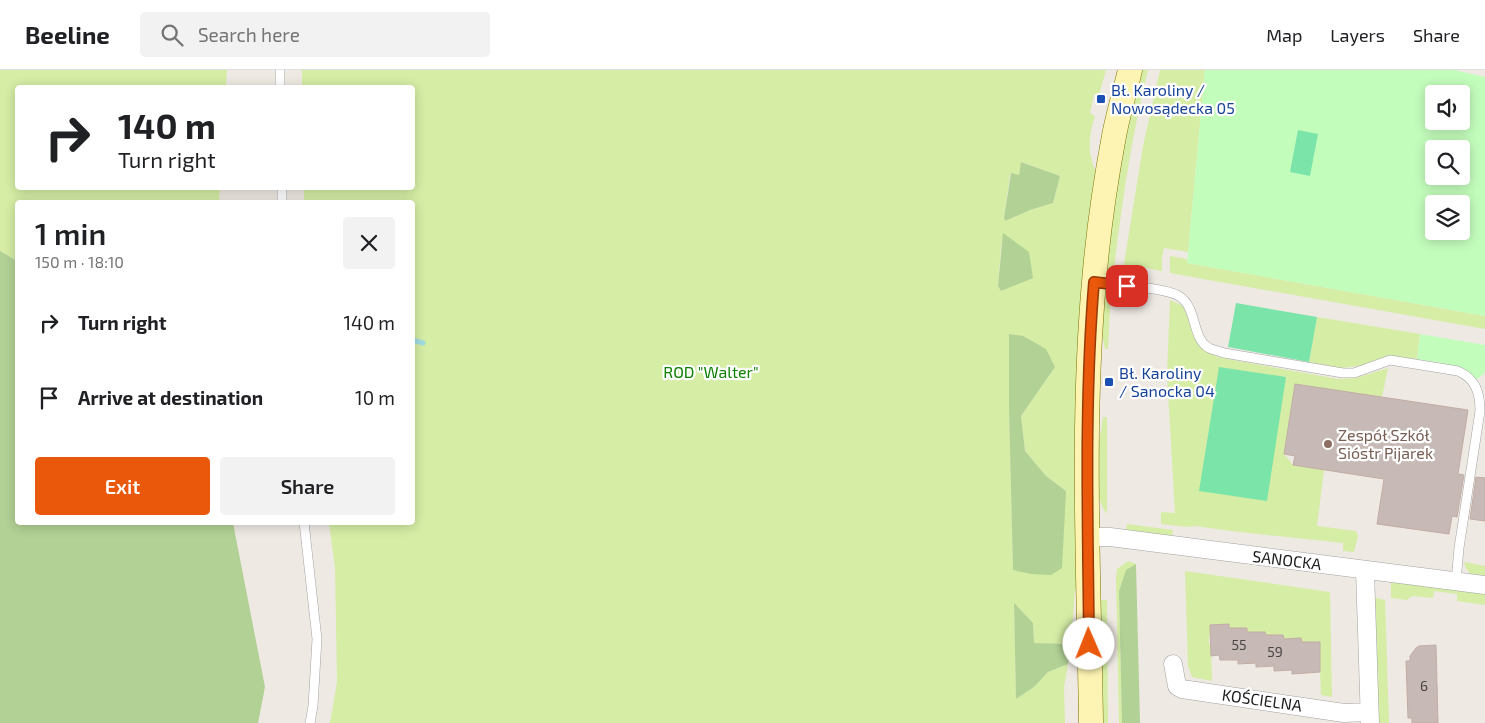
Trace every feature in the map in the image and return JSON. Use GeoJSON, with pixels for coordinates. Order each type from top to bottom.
{"type":"FeatureCollection","features":[{"type":"Feature","properties":{"kind":"street"},"geometry":{"type":"LineString","coordinates":[[1091,723],[1088,537],[1089,380],[1094,282],[1114,134],[1130,70]]}},
{"type":"Feature","properties":{"kind":"street","name":"SANOCKA"},"geometry":{"type":"LineString","coordinates":[[1088,537],[1110,537],[1485,585]]}},
{"type":"Feature","properties":{"kind":"street","name":"KOŚCIELNA"},"geometry":{"type":"LineString","coordinates":[[1173,664],[1177,686],[1182,689],[1369,718],[1365,570]]}},
{"type":"Feature","properties":{"kind":"lane"},"geometry":{"type":"LineString","coordinates":[[280,70],[280,85]]}},
{"type":"Feature","properties":{"kind":"lane"},"geometry":{"type":"LineString","coordinates":[[1094,282],[1178,294],[1190,308],[1203,342],[1209,348],[1224,353],[1343,373],[1354,373],[1390,360],[1458,371],[1468,375],[1475,385],[1480,398],[1480,411],[1456,581]]}},
{"type":"Feature","properties":{"kind":"lane"},"geometry":{"type":"LineString","coordinates":[[304,525],[317,639],[313,706],[310,723]]}},
{"type":"Feature","properties":{"kind":"green space"},"geometry":{"type":"Polygon","coordinates":[[[0,70],[227,70],[226,85],[15,85],[15,190],[220,190],[219,200],[15,200],[15,260],[0,251],[0,70]]]}},
{"type":"Feature","properties":{"kind":"green space","name":"ROD \"Walter\""},"geometry":{"type":"Polygon","coordinates":[[[302,70],[1106,70],[1099,95],[1094,94],[1090,113],[1095,116],[1091,131],[1090,152],[1097,174],[1080,587],[1075,590],[1071,644],[1034,643],[1033,623],[1014,604],[1016,699],[1034,687],[1048,672],[1068,664],[1064,687],[1065,723],[330,723],[337,682],[335,568],[329,525],[415,525],[415,200],[304,200],[304,190],[415,190],[415,85],[302,85],[302,70]],[[1022,162],[1019,175],[1010,174],[1005,221],[1030,210],[1053,203],[1060,176],[1022,162]],[[1004,233],[998,286],[1001,291],[1004,233]],[[1009,334],[1013,570],[1066,491],[1046,476],[1025,451],[1021,416],[1055,367],[1009,334]]]}},
{"type":"Feature","properties":{"kind":"green space"},"geometry":{"type":"Polygon","coordinates":[[[1138,70],[1148,70],[1127,174],[1113,278],[1105,270],[1114,194],[1138,70]]]}},
{"type":"Feature","properties":{"kind":"green space"},"geometry":{"type":"Polygon","coordinates":[[[1160,70],[1205,70],[1188,252],[1164,248],[1162,271],[1130,265],[1128,276],[1122,276],[1143,146],[1160,70]]]}},
{"type":"Feature","properties":{"kind":"green space"},"geometry":{"type":"Polygon","coordinates":[[[1205,70],[1454,70],[1485,77],[1485,316],[1187,263],[1205,70]]]}},
{"type":"Feature","properties":{"kind":"green space"},"geometry":{"type":"Polygon","coordinates":[[[1298,130],[1318,134],[1310,176],[1290,172],[1298,130]]]}},
{"type":"Feature","properties":{"kind":"green space"},"geometry":{"type":"Polygon","coordinates":[[[1021,162],[1060,176],[1053,203],[1030,210],[1005,221],[1011,173],[1019,175],[1021,162]]]}},
{"type":"Feature","properties":{"kind":"green space"},"geometry":{"type":"Polygon","coordinates":[[[1003,233],[1029,252],[1033,278],[1001,291],[998,286],[1003,233]]]}},
{"type":"Feature","properties":{"kind":"green space"},"geometry":{"type":"Polygon","coordinates":[[[0,251],[15,260],[15,525],[233,525],[265,687],[258,723],[0,723],[0,251]]]}},
{"type":"Feature","properties":{"kind":"green space"},"geometry":{"type":"Polygon","coordinates":[[[1170,256],[1187,259],[1187,263],[1485,316],[1485,329],[1170,273],[1170,256]]]}},
{"type":"Feature","properties":{"kind":"green space"},"geometry":{"type":"Polygon","coordinates":[[[1111,289],[1108,349],[1105,349],[1102,333],[1104,295],[1111,289]]]}},
{"type":"Feature","properties":{"kind":"green space"},"geometry":{"type":"Polygon","coordinates":[[[1170,300],[1183,306],[1200,346],[1217,357],[1338,379],[1356,378],[1388,368],[1382,397],[1295,384],[1284,454],[1293,465],[1324,470],[1317,526],[1356,531],[1358,536],[1354,552],[1343,551],[1343,543],[1195,526],[1161,524],[1161,512],[1175,513],[1167,374],[1170,300]]]}},
{"type":"Feature","properties":{"kind":"green space"},"geometry":{"type":"Polygon","coordinates":[[[1236,303],[1317,317],[1309,362],[1228,347],[1236,303]]]}},
{"type":"Feature","properties":{"kind":"green space"},"geometry":{"type":"Polygon","coordinates":[[[1317,317],[1420,334],[1417,359],[1386,357],[1359,366],[1340,368],[1309,362],[1317,317]]]}},
{"type":"Feature","properties":{"kind":"green space"},"geometry":{"type":"Polygon","coordinates":[[[1009,334],[1023,336],[1046,349],[1055,367],[1021,416],[1025,451],[1046,476],[1066,491],[1062,568],[1051,575],[1031,574],[1013,570],[1009,334]]]}},
{"type":"Feature","properties":{"kind":"green space"},"geometry":{"type":"Polygon","coordinates":[[[1420,334],[1485,345],[1485,373],[1476,380],[1470,374],[1457,367],[1417,359],[1420,334]]]}},
{"type":"Feature","properties":{"kind":"green space"},"geometry":{"type":"Polygon","coordinates":[[[1219,367],[1286,377],[1267,501],[1199,491],[1219,367]]]}},
{"type":"Feature","properties":{"kind":"green space"},"geometry":{"type":"Polygon","coordinates":[[[1103,417],[1107,417],[1107,514],[1101,504],[1096,480],[1097,454],[1103,417]]]}},
{"type":"Feature","properties":{"kind":"green space"},"geometry":{"type":"Polygon","coordinates":[[[1127,524],[1173,530],[1172,537],[1135,532],[1126,529],[1127,524]]]}},
{"type":"Feature","properties":{"kind":"green space"},"geometry":{"type":"Polygon","coordinates":[[[1128,561],[1136,564],[1126,571],[1119,591],[1122,723],[1119,723],[1116,578],[1117,569],[1128,561]]]}},
{"type":"Feature","properties":{"kind":"green space"},"geometry":{"type":"Polygon","coordinates":[[[1464,562],[1485,566],[1485,577],[1471,575],[1464,562]]]}},
{"type":"Feature","properties":{"kind":"green space"},"geometry":{"type":"Polygon","coordinates":[[[1136,564],[1140,723],[1122,723],[1119,591],[1126,570],[1136,564]]]}},
{"type":"Feature","properties":{"kind":"green space"},"geometry":{"type":"Polygon","coordinates":[[[1185,571],[1330,592],[1332,697],[1321,695],[1319,642],[1302,642],[1301,638],[1284,639],[1283,635],[1266,635],[1265,632],[1247,632],[1247,628],[1229,628],[1229,624],[1210,625],[1211,637],[1209,637],[1209,644],[1211,645],[1212,681],[1192,677],[1188,666],[1185,571]]]}},
{"type":"Feature","properties":{"kind":"green space"},"geometry":{"type":"Polygon","coordinates":[[[1391,583],[1485,592],[1485,605],[1457,601],[1457,594],[1434,591],[1433,598],[1412,596],[1407,600],[1391,598],[1391,583]]]}},
{"type":"Feature","properties":{"kind":"green space"},"geometry":{"type":"Polygon","coordinates":[[[1375,598],[1385,600],[1389,723],[1378,723],[1375,598]]]}},
{"type":"Feature","properties":{"kind":"green space"},"geometry":{"type":"Polygon","coordinates":[[[1098,600],[1107,600],[1108,723],[1099,723],[1098,600]]]}},
{"type":"Feature","properties":{"kind":"green space"},"geometry":{"type":"Polygon","coordinates":[[[1014,603],[1033,623],[1034,643],[1071,644],[1068,664],[1048,672],[1034,687],[1016,699],[1014,603]]]}},
{"type":"Feature","properties":{"kind":"building"},"geometry":{"type":"Polygon","coordinates":[[[1295,384],[1468,410],[1458,474],[1464,475],[1457,517],[1452,516],[1449,534],[1377,524],[1384,479],[1293,465],[1295,456],[1284,454],[1295,384]]]}},
{"type":"Feature","properties":{"kind":"building"},"geometry":{"type":"Polygon","coordinates":[[[1476,477],[1485,478],[1485,521],[1470,519],[1476,477]]]}},
{"type":"Feature","properties":{"kind":"building"},"geometry":{"type":"Polygon","coordinates":[[[1229,624],[1229,628],[1247,628],[1247,632],[1283,635],[1284,639],[1301,638],[1302,642],[1320,642],[1320,672],[1292,674],[1292,670],[1274,671],[1274,666],[1256,667],[1256,663],[1238,664],[1238,660],[1220,660],[1219,655],[1211,656],[1210,625],[1229,624]]]}},
{"type":"Feature","properties":{"kind":"building"},"geometry":{"type":"Polygon","coordinates":[[[1436,645],[1438,723],[1412,723],[1412,718],[1408,718],[1406,661],[1410,661],[1410,656],[1419,646],[1436,645]]]}},
{"type":"Feature","properties":{"kind":"waterway"},"geometry":{"type":"LineString","coordinates":[[415,341],[423,343]]}},
{"type":"Feature","properties":{"kind":"place","name":"Bł. Karoliny / Nowosądecka 05"},"geometry":{"type":"Point","coordinates":[1101,99]}},
{"type":"Feature","properties":{"kind":"place","name":"Bł. Karoliny / Sanocka 04"},"geometry":{"type":"Point","coordinates":[1109,382]}},
{"type":"Feature","properties":{"kind":"place","name":"Zespół Szkół Sióstr Pijarek"},"geometry":{"type":"Point","coordinates":[1328,444]}},
{"type":"Feature","properties":{"kind":"route"},"geometry":{"type":"LineString","coordinates":[[1089,644],[1088,434],[1090,328],[1094,282],[1127,286]]}}]}
